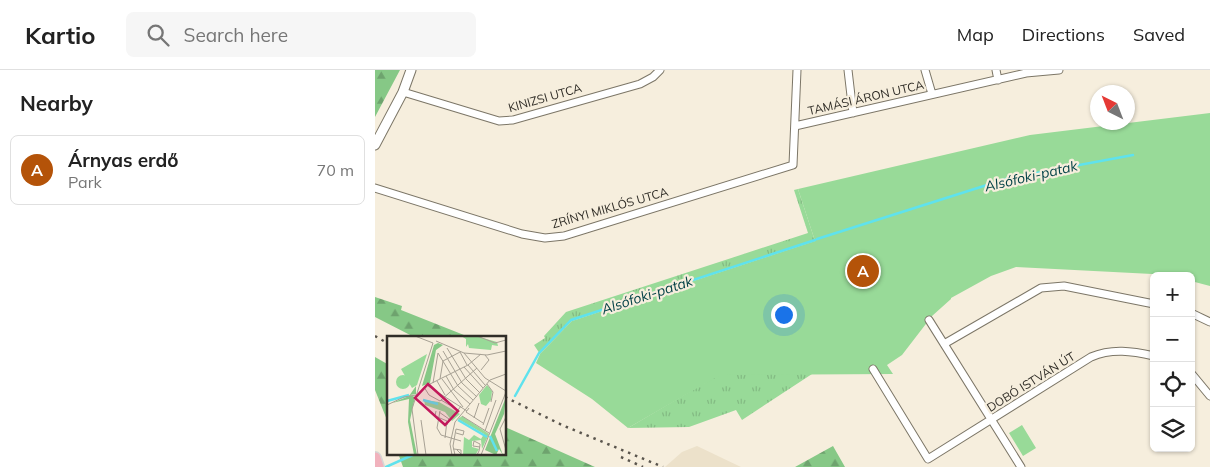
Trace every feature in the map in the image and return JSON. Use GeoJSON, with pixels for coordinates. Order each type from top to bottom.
{"type":"FeatureCollection","features":[{"type":"Feature","properties":{"kind":"street"},"geometry":{"type":"LineString","coordinates":[[375,145],[403,92],[411,70]]}},
{"type":"Feature","properties":{"kind":"street","name":"KINIZSI UTCA"},"geometry":{"type":"LineString","coordinates":[[403,92],[499,121],[513,120],[640,84],[653,78],[660,70]]}},
{"type":"Feature","properties":{"kind":"street"},"geometry":{"type":"LineString","coordinates":[[795,126],[797,70]]}},
{"type":"Feature","properties":{"kind":"street"},"geometry":{"type":"LineString","coordinates":[[848,70],[853,113]]}},
{"type":"Feature","properties":{"kind":"street"},"geometry":{"type":"LineString","coordinates":[[925,70],[932,94]]}},
{"type":"Feature","properties":{"kind":"street"},"geometry":{"type":"LineString","coordinates":[[996,70],[998,80]]}},
{"type":"Feature","properties":{"kind":"street","name":"TAMÁSI ÁRON UTCA"},"geometry":{"type":"LineString","coordinates":[[795,126],[1026,73],[1059,70]]}},
{"type":"Feature","properties":{"kind":"street","name":"ZRÍNYI MIKLÓS UTCA"},"geometry":{"type":"LineString","coordinates":[[375,188],[522,234],[545,238],[564,236],[793,165],[795,126]]}},
{"type":"Feature","properties":{"kind":"street"},"geometry":{"type":"LineString","coordinates":[[944,344],[1041,288],[1064,286],[1150,303]]}},
{"type":"Feature","properties":{"kind":"street"},"geometry":{"type":"LineString","coordinates":[[1195,315],[1210,322]]}},
{"type":"Feature","properties":{"kind":"street"},"geometry":{"type":"LineString","coordinates":[[929,320],[1021,467]]}},
{"type":"Feature","properties":{"kind":"street","name":"DOBÓ ISTVÁN ÚT"},"geometry":{"type":"LineString","coordinates":[[873,369],[928,459],[1100,354],[1123,350],[1150,355]]}},
{"type":"Feature","properties":{"kind":"street"},"geometry":{"type":"LineString","coordinates":[[1195,378],[1210,396]]}},
{"type":"Feature","properties":{"kind":"shaded area"},"geometry":{"type":"Polygon","coordinates":[[[697,446],[741,467],[665,467],[682,452],[697,446]]]}},
{"type":"Feature","properties":{"kind":"green space"},"geometry":{"type":"Polygon","coordinates":[[[375,70],[400,70],[375,117],[375,70]]]}},
{"type":"Feature","properties":{"kind":"green space"},"geometry":{"type":"Polygon","coordinates":[[[1210,113],[1210,286],[1195,282],[1195,272],[1150,272],[1150,274],[1016,267],[991,276],[951,298],[932,316],[902,355],[887,365],[893,374],[720,375],[628,428],[592,399],[536,363],[540,354],[572,321],[815,241],[798,189],[1030,135],[1090,128],[1090,130],[1135,130],[1135,122],[1210,113]]]}},
{"type":"Feature","properties":{"kind":"green space"},"geometry":{"type":"Polygon","coordinates":[[[798,189],[815,241],[572,321],[540,354],[534,345],[545,338],[544,336],[566,312],[808,233],[794,190],[798,189]]]}},
{"type":"Feature","properties":{"kind":"green space"},"geometry":{"type":"Polygon","coordinates":[[[375,297],[402,306],[401,310],[466,336],[412,336],[375,317],[375,297]]]}},
{"type":"Feature","properties":{"kind":"green space"},"geometry":{"type":"Polygon","coordinates":[[[375,357],[387,364],[387,420],[375,390],[375,357]]]}},
{"type":"Feature","properties":{"kind":"green space"},"geometry":{"type":"Polygon","coordinates":[[[720,374],[812,374],[742,420],[736,410],[689,427],[628,428],[720,374]]]}},
{"type":"Feature","properties":{"kind":"green space"},"geometry":{"type":"Polygon","coordinates":[[[1022,425],[1036,448],[1023,456],[1009,433],[1022,425]]]}},
{"type":"Feature","properties":{"kind":"green space"},"geometry":{"type":"Polygon","coordinates":[[[506,427],[595,467],[403,467],[398,454],[506,454],[506,427]]]}},
{"type":"Feature","properties":{"kind":"green space"},"geometry":{"type":"Polygon","coordinates":[[[833,446],[845,467],[795,467],[833,446]]]}},
{"type":"Feature","properties":{"kind":"waterway","name":"Alsófoki-patak"},"geometry":{"type":"LineString","coordinates":[[817,239],[1009,178],[1133,155]]}},
{"type":"Feature","properties":{"kind":"waterway","name":"Alsófoki-patak"},"geometry":{"type":"LineString","coordinates":[[515,396],[539,353],[571,320],[815,240]]}},
{"type":"Feature","properties":{"kind":"waterway","name":"Alsófoki-patak"},"geometry":{"type":"LineString","coordinates":[[386,467],[415,454]]}},
{"type":"Feature","properties":{"kind":"railway"},"geometry":{"type":"LineString","coordinates":[[375,336],[387,343]]}},
{"type":"Feature","properties":{"kind":"railway"},"geometry":{"type":"LineString","coordinates":[[506,397],[562,425],[663,467]]}},
{"type":"Feature","properties":{"kind":"railway"},"geometry":{"type":"LineString","coordinates":[[621,457],[643,467]]}},
{"type":"Feature","properties":{"kind":"place","name":"Árnyas erdő"},"geometry":{"type":"Point","coordinates":[863,271]}}]}
